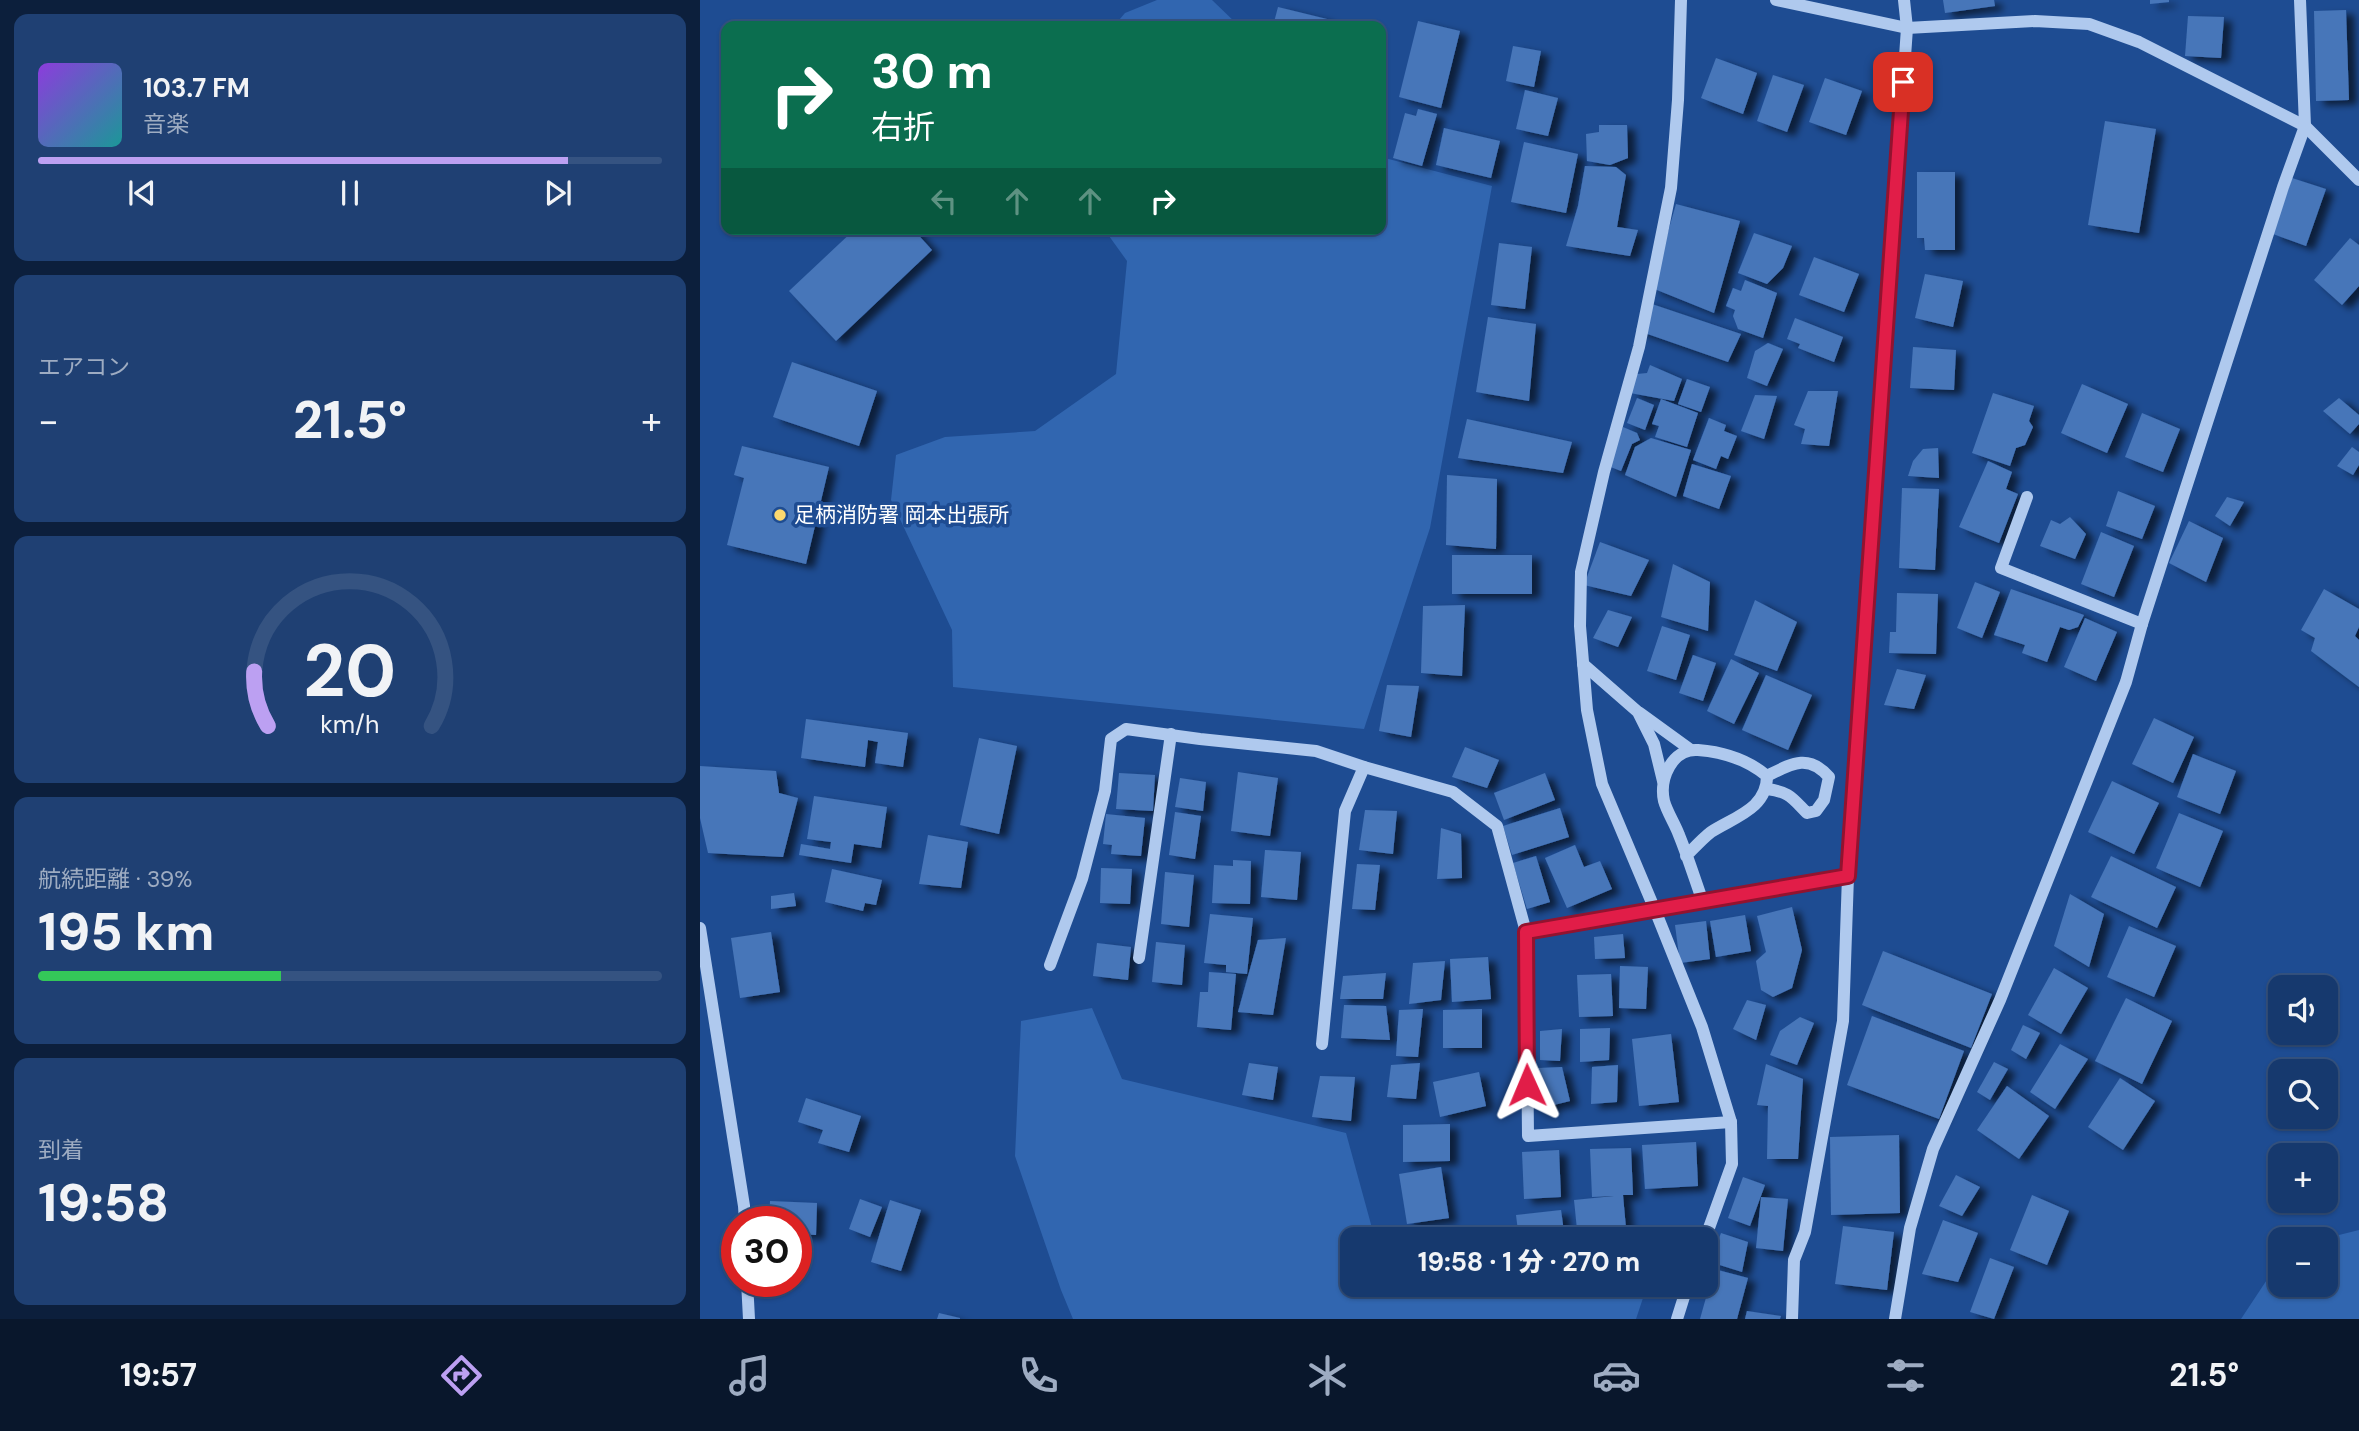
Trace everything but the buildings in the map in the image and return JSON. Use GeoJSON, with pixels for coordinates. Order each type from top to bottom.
{"type":"FeatureCollection","features":[{"type":"Feature","properties":{"kind":"street"},"geometry":{"type":"LineString","coordinates":[[1681,0],[1678,100],[1671,188],[1639,347],[1604,472],[1581,572],[1580,626],[1587,710],[1602,785],[1656,910],[1702,1027],[1731,1122],[1732,1164],[1708,1227]]}},
{"type":"Feature","properties":{"kind":"street"},"geometry":{"type":"LineString","coordinates":[[1776,0],[1907,27],[2035,21],[2089,24],[2139,42],[2305,126],[2359,180]]}},
{"type":"Feature","properties":{"kind":"street"},"geometry":{"type":"LineString","coordinates":[[1792,1319],[1794,1260],[1805,1232],[1843,1021],[1848,876],[1907,27],[1904,0]]}},
{"type":"Feature","properties":{"kind":"street"},"geometry":{"type":"LineString","coordinates":[[1895,1319],[1910,1228],[1933,1149],[2000,1000],[2126,682],[2142,624],[2305,126],[2301,0]]}},
{"type":"Feature","properties":{"kind":"street"},"geometry":{"type":"LineString","coordinates":[[2027,497],[2001,568],[2142,624]]}},
{"type":"Feature","properties":{"kind":"street"},"geometry":{"type":"LineString","coordinates":[[1583,664],[1637,712],[1690,750]]}},
{"type":"Feature","properties":{"kind":"street"},"geometry":{"type":"LineString","coordinates":[[1637,712],[1654,744],[1663,782],[1664,801],[1703,901]]}},
{"type":"Feature","properties":{"kind":"street"},"geometry":{"type":"LineString","coordinates":[[1051,965],[1082,879],[1105,790],[1111,739],[1126,729],[1316,751],[1453,792],[1497,826],[1526,932],[1528,1136],[1731,1122]]}},
{"type":"Feature","properties":{"kind":"street"},"geometry":{"type":"LineString","coordinates":[[1139,958],[1171,734]]}},
{"type":"Feature","properties":{"kind":"street"},"geometry":{"type":"LineString","coordinates":[[1663,782],[1668,769],[1680,754],[1690,750],[1710,751],[1753,765],[1767,783],[1791,795],[1807,813],[1816,811],[1824,800],[1829,777],[1815,764],[1804,762],[1789,765],[1767,783],[1755,806],[1710,833],[1686,856]]}},
{"type":"Feature","properties":{"kind":"street"},"geometry":{"type":"LineString","coordinates":[[1322,1045],[1345,811],[1364,767]]}},
{"type":"Feature","properties":{"kind":"street"},"geometry":{"type":"LineString","coordinates":[[1526,932],[1848,876]]}},
{"type":"Feature","properties":{"kind":"street"},"geometry":{"type":"LineString","coordinates":[[700,928],[744,1206]]}},
{"type":"Feature","properties":{"kind":"street"},"geometry":{"type":"LineString","coordinates":[[748,1297],[749,1319]]}},
{"type":"Feature","properties":{"kind":"street"},"geometry":{"type":"LineString","coordinates":[[1677,1319],[1684,1297]]}},
{"type":"Feature","properties":{"kind":"shaded area"},"geometry":{"type":"Polygon","coordinates":[[[1157,0],[1212,0],[1234,21],[1118,21],[1125,13],[1157,0]]]}},
{"type":"Feature","properties":{"kind":"shaded area"},"geometry":{"type":"Polygon","coordinates":[[[1386,158],[1492,186],[1430,528],[1364,729],[953,687],[952,630],[891,500],[896,455],[945,437],[1035,431],[1116,374],[1127,261],[1108,235],[1386,235],[1386,158]]]}},
{"type":"Feature","properties":{"kind":"shaded area"},"geometry":{"type":"Polygon","coordinates":[[[1092,1008],[1122,1079],[1346,1133],[1372,1227],[1340,1227],[1340,1297],[1643,1297],[1636,1319],[1073,1319],[1015,1156],[1021,1021],[1092,1008]]]}},
{"type":"Feature","properties":{"kind":"shaded area"},"geometry":{"type":"Polygon","coordinates":[[[2359,1230],[2359,1319],[2241,1319],[2268,1278],[2268,1297],[2338,1297],[2338,1235],[2359,1230]]]}},
{"type":"Feature","properties":{"kind":"place","name":"足柄消防署 岡本出張所"},"geometry":{"type":"Point","coordinates":[780,515]}},
{"type":"Feature","properties":{"kind":"route"},"geometry":{"type":"LineString","coordinates":[[1527,1085],[1526,932],[1848,876],[1903,82]]}}]}
